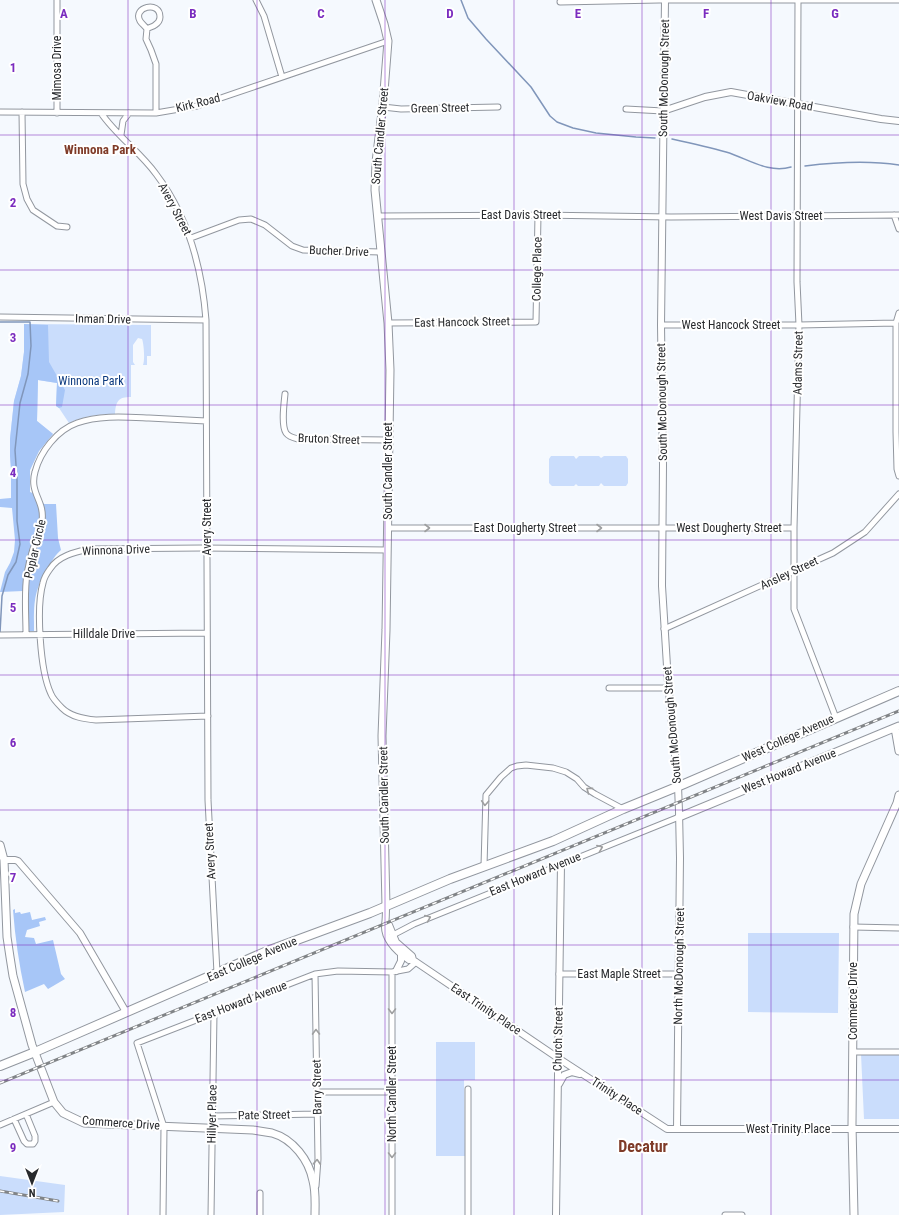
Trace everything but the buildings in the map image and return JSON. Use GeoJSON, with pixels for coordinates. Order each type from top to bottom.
{"type":"FeatureCollection","features":[{"type":"Feature","properties":{"kind":"main road","name":"South Candler Street"},"geometry":{"type":"LineString","coordinates":[[376,0],[388,40],[383,107],[376,162],[375,190],[379,216],[388,323],[390,370],[388,528],[382,736],[386,906]]}},
{"type":"Feature","properties":{"kind":"main road","name":"West College Avenue"},"geometry":{"type":"LineString","coordinates":[[678,786],[899,691]]}},
{"type":"Feature","properties":{"kind":"main road"},"geometry":{"type":"LineString","coordinates":[[897,727],[899,751]]}},
{"type":"Feature","properties":{"kind":"main road","name":"West Howard Avenue"},"geometry":{"type":"LineString","coordinates":[[679,816],[897,727]]}},
{"type":"Feature","properties":{"kind":"main road","name":"East College Avenue"},"geometry":{"type":"LineString","coordinates":[[0,1066],[267,951],[386,906],[450,879],[506,858],[554,835],[590,823],[678,786]]}},
{"type":"Feature","properties":{"kind":"main road","name":"Commerce Drive"},"geometry":{"type":"LineString","coordinates":[[854,1215],[852,1129],[854,914],[861,884],[897,803],[899,795]]}},
{"type":"Feature","properties":{"kind":"main road","name":"Commerce Drive"},"geometry":{"type":"LineString","coordinates":[[0,845],[4,860],[7,937],[15,983],[35,1052],[54,1102],[63,1112],[84,1123],[264,1132],[282,1138],[290,1143],[301,1154],[309,1168],[313,1180],[315,1215]]}},
{"type":"Feature","properties":{"kind":"street","name":"Mimosa Drive"},"geometry":{"type":"LineString","coordinates":[[57,0],[57,112]]}},
{"type":"Feature","properties":{"kind":"street"},"geometry":{"type":"LineString","coordinates":[[256,0],[264,16],[282,77]]}},
{"type":"Feature","properties":{"kind":"street"},"geometry":{"type":"LineString","coordinates":[[560,2],[665,0],[899,0]]}},
{"type":"Feature","properties":{"kind":"street","name":"South McDonough Street"},"geometry":{"type":"LineString","coordinates":[[665,0],[661,325],[663,528],[662,586],[664,630],[679,802]]}},
{"type":"Feature","properties":{"kind":"street","name":"Adams Street"},"geometry":{"type":"LineString","coordinates":[[798,0],[797,282],[799,325],[794,528],[794,609],[836,718]]}},
{"type":"Feature","properties":{"kind":"street"},"geometry":{"type":"LineString","coordinates":[[152,6],[159,13],[160,20],[156,25],[147,29],[140,22],[139,15],[142,9],[152,6]]}},
{"type":"Feature","properties":{"kind":"street"},"geometry":{"type":"LineString","coordinates":[[147,29],[146,39],[156,64],[156,113]]}},
{"type":"Feature","properties":{"kind":"street","name":"Kirk Road"},"geometry":{"type":"LineString","coordinates":[[0,112],[156,113],[197,106],[388,40]]}},
{"type":"Feature","properties":{"kind":"street","name":"Oakview Road"},"geometry":{"type":"LineString","coordinates":[[663,111],[705,97],[732,92],[899,121]]}},
{"type":"Feature","properties":{"kind":"street","name":"Green Street"},"geometry":{"type":"LineString","coordinates":[[383,107],[401,109],[498,107]]}},
{"type":"Feature","properties":{"kind":"street"},"geometry":{"type":"LineString","coordinates":[[626,109],[663,111]]}},
{"type":"Feature","properties":{"kind":"street"},"geometry":{"type":"LineString","coordinates":[[22,112],[23,184],[27,199],[33,210],[57,226],[68,227]]}},
{"type":"Feature","properties":{"kind":"street"},"geometry":{"type":"LineString","coordinates":[[121,136],[123,121],[129,112]]}},
{"type":"Feature","properties":{"kind":"street","name":"Avery Street"},"geometry":{"type":"LineString","coordinates":[[101,113],[156,174],[171,195],[191,238],[203,287],[206,320],[208,800],[217,973]]}},
{"type":"Feature","properties":{"kind":"street","name":"East Davis Street"},"geometry":{"type":"LineString","coordinates":[[379,216],[538,215],[663,217]]}},
{"type":"Feature","properties":{"kind":"street","name":"College Place"},"geometry":{"type":"LineString","coordinates":[[536,322],[538,215]]}},
{"type":"Feature","properties":{"kind":"street"},"geometry":{"type":"LineString","coordinates":[[897,215],[899,229]]}},
{"type":"Feature","properties":{"kind":"street","name":"West Davis Street"},"geometry":{"type":"LineString","coordinates":[[663,217],[897,215]]}},
{"type":"Feature","properties":{"kind":"street","name":"Bucher Drive"},"geometry":{"type":"LineString","coordinates":[[191,238],[238,220],[251,219],[265,225],[292,246],[303,250],[381,252]]}},
{"type":"Feature","properties":{"kind":"street"},"geometry":{"type":"LineString","coordinates":[[899,313],[896,323],[896,439],[897,468],[899,476]]}},
{"type":"Feature","properties":{"kind":"street","name":"Inman Drive"},"geometry":{"type":"LineString","coordinates":[[0,317],[206,320]]}},
{"type":"Feature","properties":{"kind":"street","name":"East Hancock Street"},"geometry":{"type":"LineString","coordinates":[[388,323],[536,322]]}},
{"type":"Feature","properties":{"kind":"street","name":"West Hancock Street"},"geometry":{"type":"LineString","coordinates":[[661,325],[896,323]]}},
{"type":"Feature","properties":{"kind":"street","name":"Bruton Street"},"geometry":{"type":"LineString","coordinates":[[284,394],[284,427],[287,435],[292,438],[298,440],[388,440]]}},
{"type":"Feature","properties":{"kind":"street","name":"Poplar Circle"},"geometry":{"type":"LineString","coordinates":[[26,634],[27,573],[42,524],[43,513],[40,502],[34,490],[34,473],[40,458],[51,442],[61,432],[76,423],[94,418],[206,421]]}},
{"type":"Feature","properties":{"kind":"street","name":"Ansley Street"},"geometry":{"type":"LineString","coordinates":[[664,630],[833,553],[865,532],[899,494]]}},
{"type":"Feature","properties":{"kind":"street","name":"East Dougherty Street"},"geometry":{"type":"LineString","coordinates":[[388,528],[663,528]]}},
{"type":"Feature","properties":{"kind":"street","name":"West Dougherty Street"},"geometry":{"type":"LineString","coordinates":[[663,528],[794,528]]}},
{"type":"Feature","properties":{"kind":"street","name":"Winnona Drive"},"geometry":{"type":"LineString","coordinates":[[208,716],[96,720],[79,718],[63,709],[52,695],[46,680],[40,634],[39,607],[43,582],[51,568],[61,559],[74,552],[89,549],[207,548],[387,550]]}},
{"type":"Feature","properties":{"kind":"street","name":"Hilldale Drive"},"geometry":{"type":"LineString","coordinates":[[1,635],[207,633]]}},
{"type":"Feature","properties":{"kind":"street"},"geometry":{"type":"LineString","coordinates":[[609,688],[669,688]]}},
{"type":"Feature","properties":{"kind":"street"},"geometry":{"type":"LineString","coordinates":[[484,866],[486,795],[497,781],[511,768],[526,765],[553,768],[571,776],[595,794],[623,809]]}},
{"type":"Feature","properties":{"kind":"street","name":"North McDonough Street"},"geometry":{"type":"LineString","coordinates":[[677,1129],[680,858],[679,802]]}},
{"type":"Feature","properties":{"kind":"street","name":"East Howard Avenue"},"geometry":{"type":"LineString","coordinates":[[393,935],[414,924],[679,816]]}},
{"type":"Feature","properties":{"kind":"street"},"geometry":{"type":"LineString","coordinates":[[4,860],[18,861],[76,927],[126,1012]]}},
{"type":"Feature","properties":{"kind":"street","name":"Church Street"},"geometry":{"type":"LineString","coordinates":[[556,1215],[561,864]]}},
{"type":"Feature","properties":{"kind":"street","name":"South Candler Street"},"geometry":{"type":"LineString","coordinates":[[386,906],[386,923]]}},
{"type":"Feature","properties":{"kind":"street"},"geometry":{"type":"LineString","coordinates":[[386,923],[389,924],[393,935]]}},
{"type":"Feature","properties":{"kind":"street","name":"East Trinity Place"},"geometry":{"type":"LineString","coordinates":[[386,923],[385,926],[387,936],[393,946],[409,960],[415,961]]}},
{"type":"Feature","properties":{"kind":"street"},"geometry":{"type":"LineString","coordinates":[[853,927],[899,928]]}},
{"type":"Feature","properties":{"kind":"street","name":"East Trinity Place"},"geometry":{"type":"LineString","coordinates":[[393,935],[396,942],[412,956],[415,961],[558,1058]]}},
{"type":"Feature","properties":{"kind":"street"},"geometry":{"type":"LineString","coordinates":[[394,972],[401,961],[402,955]]}},
{"type":"Feature","properties":{"kind":"street","name":"East Howard Avenue"},"geometry":{"type":"LineString","coordinates":[[164,1127],[137,1043],[315,974],[338,971],[394,972],[408,969],[415,961]]}},
{"type":"Feature","properties":{"kind":"street","name":"North Candler Street"},"geometry":{"type":"LineString","coordinates":[[392,1215],[391,1092],[394,972]]}},
{"type":"Feature","properties":{"kind":"street","name":"Barry Street"},"geometry":{"type":"LineString","coordinates":[[315,974],[318,1158],[315,1201]]}},
{"type":"Feature","properties":{"kind":"street","name":"East Maple Street"},"geometry":{"type":"LineString","coordinates":[[559,974],[679,974]]}},
{"type":"Feature","properties":{"kind":"street","name":"Hillyer Place"},"geometry":{"type":"LineString","coordinates":[[210,1215],[214,1013]]}},
{"type":"Feature","properties":{"kind":"street"},"geometry":{"type":"LineString","coordinates":[[853,1052],[899,1052]]}},
{"type":"Feature","properties":{"kind":"street","name":"Trinity Place"},"geometry":{"type":"LineString","coordinates":[[558,1058],[667,1129],[677,1129]]}},
{"type":"Feature","properties":{"kind":"street"},"geometry":{"type":"LineString","coordinates":[[557,1088],[562,1077],[568,1073],[576,1073],[586,1076]]}},
{"type":"Feature","properties":{"kind":"street"},"geometry":{"type":"LineString","coordinates":[[468,1089],[468,1215]]}},
{"type":"Feature","properties":{"kind":"street"},"geometry":{"type":"LineString","coordinates":[[317,1092],[391,1092]]}},
{"type":"Feature","properties":{"kind":"street"},"geometry":{"type":"LineString","coordinates":[[0,1125],[54,1102]]}},
{"type":"Feature","properties":{"kind":"street"},"geometry":{"type":"LineString","coordinates":[[14,1119],[24,1141],[27,1144],[33,1144],[35,1141],[35,1136],[26,1114]]}},
{"type":"Feature","properties":{"kind":"street","name":"Pate Street"},"geometry":{"type":"LineString","coordinates":[[212,1116],[317,1114]]}},
{"type":"Feature","properties":{"kind":"street"},"geometry":{"type":"LineString","coordinates":[[163,1215],[164,1127]]}},
{"type":"Feature","properties":{"kind":"street","name":"West Trinity Place"},"geometry":{"type":"LineString","coordinates":[[677,1129],[899,1130]]}},
{"type":"Feature","properties":{"kind":"street"},"geometry":{"type":"LineString","coordinates":[[260,1193],[260,1215]]}},
{"type":"Feature","properties":{"kind":"street"},"geometry":{"type":"LineString","coordinates":[[725,1215],[742,1215]]}},
{"type":"Feature","properties":{"kind":"green space","name":"Winnona Park"},"geometry":{"type":"Polygon","coordinates":[[[24,324],[151,325],[151,356],[147,356],[147,365],[143,365],[143,344],[142,339],[138,338],[133,345],[133,362],[135,365],[131,365],[131,397],[123,398],[118,401],[115,414],[92,416],[69,423],[56,406],[57,383],[38,380],[37,421],[53,434],[39,451],[30,470],[30,497],[0,499],[11,498],[10,439],[14,401],[21,376],[24,352],[24,324]]]}},
{"type":"Feature","properties":{"kind":"green space"},"geometry":{"type":"Polygon","coordinates":[[[551,456],[574,456],[576,459],[579,456],[599,456],[601,458],[604,456],[626,456],[628,459],[628,483],[626,486],[604,486],[601,483],[599,486],[578,486],[576,484],[574,486],[552,486],[549,483],[549,459],[551,456]]]}},
{"type":"Feature","properties":{"kind":"green space"},"geometry":{"type":"Polygon","coordinates":[[[748,933],[839,933],[838,1013],[748,1012],[748,933]]]}},
{"type":"Feature","properties":{"kind":"green space"},"geometry":{"type":"Polygon","coordinates":[[[436,1042],[475,1042],[475,1080],[464,1080],[465,1156],[436,1156],[436,1042]]]}},
{"type":"Feature","properties":{"kind":"green space"},"geometry":{"type":"Polygon","coordinates":[[[861,1054],[899,1055],[899,1119],[864,1119],[861,1054]]]}},
{"type":"Feature","properties":{"kind":"green space"},"geometry":{"type":"Polygon","coordinates":[[[0,1176],[65,1185],[64,1212],[0,1215],[0,1176]]]}},
{"type":"Feature","properties":{"kind":"shaded area"},"geometry":{"type":"Polygon","coordinates":[[[24,324],[48,325],[49,362],[65,390],[62,407],[59,408],[56,406],[57,383],[38,380],[37,421],[53,434],[39,451],[30,470],[30,492],[35,494],[37,493],[44,504],[56,504],[58,538],[61,550],[55,556],[39,584],[34,605],[34,631],[24,631],[23,591],[0,592],[5,572],[14,552],[15,540],[12,508],[0,507],[0,499],[11,498],[10,439],[14,401],[21,376],[24,352],[24,324]]]}},
{"type":"Feature","properties":{"kind":"shaded area"},"geometry":{"type":"Polygon","coordinates":[[[15,909],[15,913],[20,912],[21,914],[30,912],[32,920],[45,917],[46,920],[39,922],[40,926],[27,930],[25,937],[34,938],[36,944],[53,940],[61,974],[65,979],[48,989],[44,984],[25,992],[16,940],[13,910],[15,909]]]}},
{"type":"Feature","properties":{"kind":"waterway"},"geometry":{"type":"LineString","coordinates":[[461,0],[468,18],[531,87],[550,116],[557,122],[573,128],[596,133],[655,138]]}},
{"type":"Feature","properties":{"kind":"waterway"},"geometry":{"type":"LineString","coordinates":[[672,139],[726,152],[766,167],[782,169],[791,167]]}},
{"type":"Feature","properties":{"kind":"waterway"},"geometry":{"type":"LineString","coordinates":[[805,166],[852,162],[875,162],[899,165]]}},
{"type":"Feature","properties":{"kind":"waterway"},"geometry":{"type":"LineString","coordinates":[[0,322],[30,322],[31,346],[28,374],[20,403],[15,450],[17,521],[20,544],[16,562],[8,575],[2,596],[0,633]]}},
{"type":"Feature","properties":{"kind":"railway"},"geometry":{"type":"LineString","coordinates":[[0,1083],[899,711]]}},
{"type":"Feature","properties":{"kind":"railway"},"geometry":{"type":"LineString","coordinates":[[0,1191],[58,1201]]}},
{"type":"Feature","properties":{"kind":"district","name":"Winnona Park"},"geometry":{"type":"Point","coordinates":[100,149]}},
{"type":"Feature","properties":{"kind":"district","name":"Decatur"},"geometry":{"type":"Point","coordinates":[643,1146]}}]}
